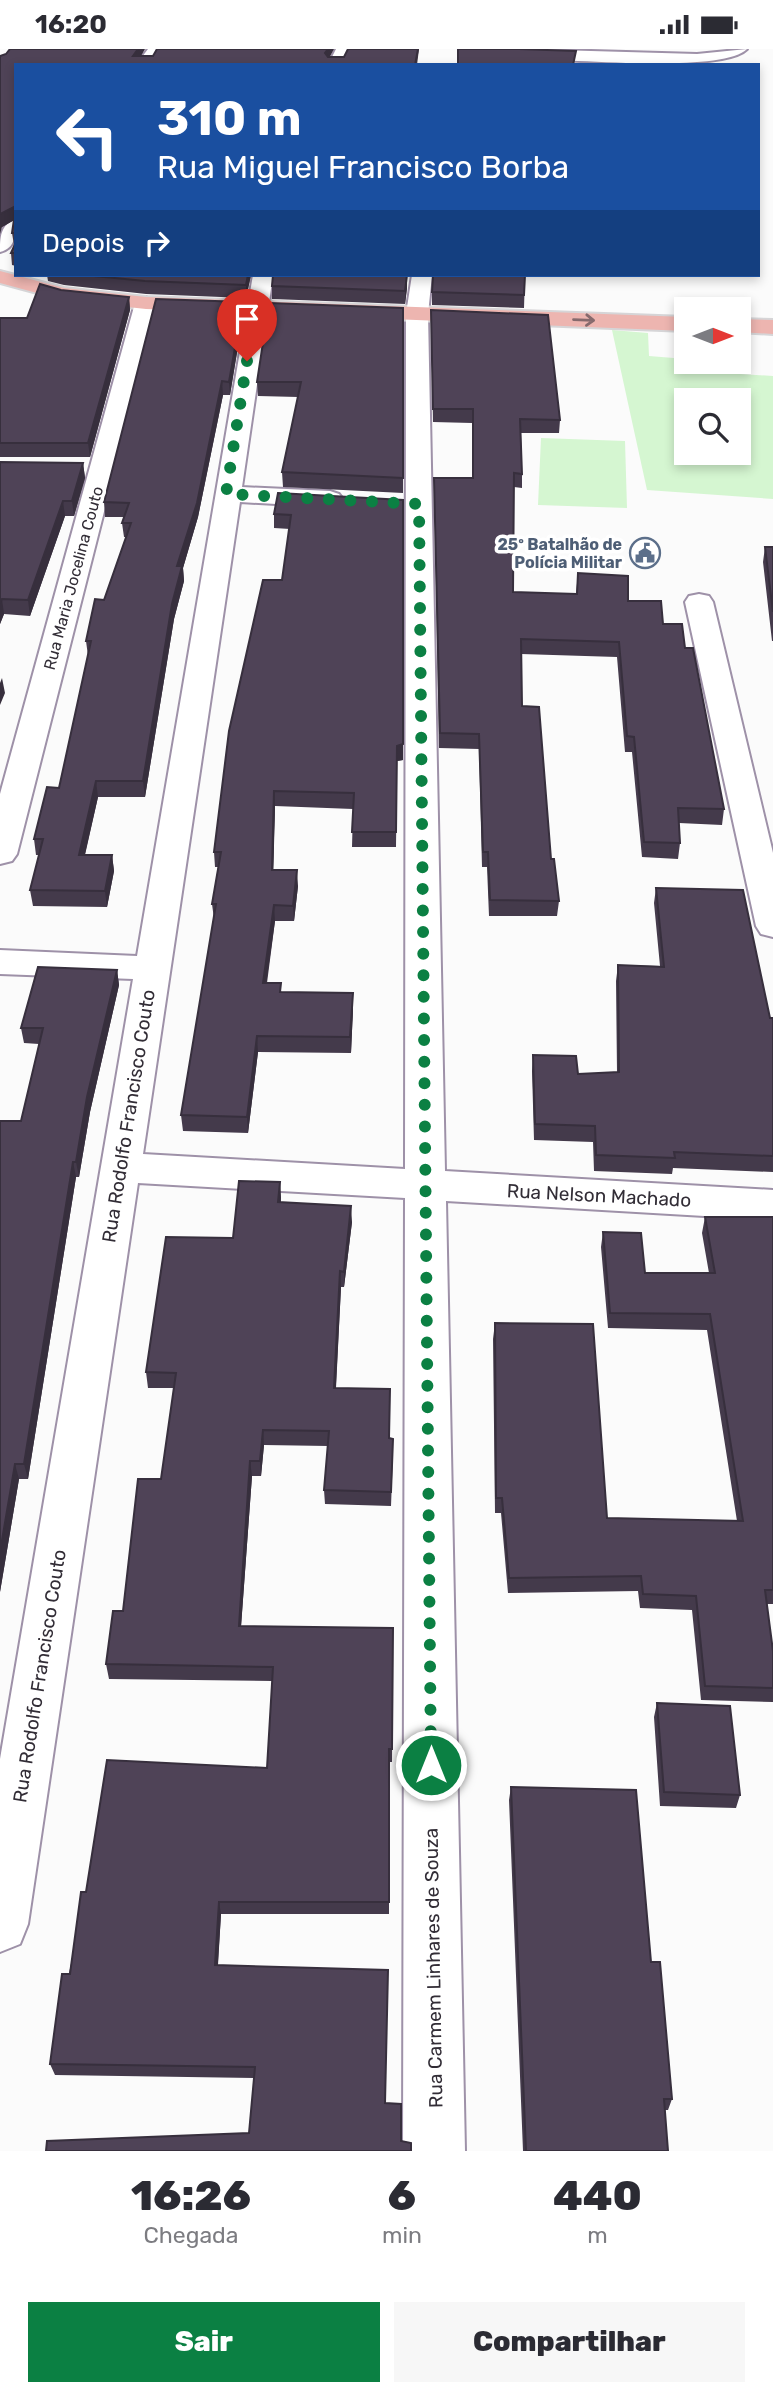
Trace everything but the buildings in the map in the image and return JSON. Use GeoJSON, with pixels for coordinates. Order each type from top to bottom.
{"type":"FeatureCollection","features":[{"type":"Feature","properties":{"kind":"main road"},"geometry":{"type":"LineString","coordinates":[[0,277],[63,294],[146,303],[260,291],[417,314],[674,324]]}},
{"type":"Feature","properties":{"kind":"main road"},"geometry":{"type":"LineString","coordinates":[[751,326],[773,327]]}},
{"type":"Feature","properties":{"kind":"street"},"geometry":{"type":"LineString","coordinates":[[503,52],[697,59],[723,55],[739,49]]}},
{"type":"Feature","properties":{"kind":"street"},"geometry":{"type":"LineString","coordinates":[[0,246],[14,228]]}},
{"type":"Feature","properties":{"kind":"street","name":"Rua Carmem Linhares de Souza"},"geometry":{"type":"LineString","coordinates":[[422,277],[405,503],[425,1185],[434,2151]]}},
{"type":"Feature","properties":{"kind":"street","name":"Rua Rodolfo Francisco Couto"},"geometry":{"type":"LineString","coordinates":[[0,1924],[260,291]]}},
{"type":"Feature","properties":{"kind":"street","name":"Rua Maria Jocelina Couto"},"geometry":{"type":"LineString","coordinates":[[0,854],[90,468],[146,303]]}},
{"type":"Feature","properties":{"kind":"street"},"geometry":{"type":"LineString","coordinates":[[226,494],[350,501]]}},
{"type":"Feature","properties":{"kind":"street"},"geometry":{"type":"LineString","coordinates":[[699,602],[773,926]]}},
{"type":"Feature","properties":{"kind":"street"},"geometry":{"type":"LineString","coordinates":[[0,962],[151,968]]}},
{"type":"Feature","properties":{"kind":"street","name":"Rua Nelson Machado"},"geometry":{"type":"LineString","coordinates":[[120,1167],[773,1205]]}},
{"type":"Feature","properties":{"kind":"green space"},"geometry":{"type":"Polygon","coordinates":[[[612,330],[648,333],[649,356],[674,358],[674,375],[773,376],[773,499],[647,490],[612,330]]]}},
{"type":"Feature","properties":{"kind":"green space"},"geometry":{"type":"Polygon","coordinates":[[[541,438],[625,441],[627,508],[538,505],[541,438]]]}},
{"type":"Feature","properties":{"kind":"place","name":"25º Batalhão de Polícia Militar"},"geometry":{"type":"Point","coordinates":[645,553]}},
{"type":"Feature","properties":{"kind":"route"},"geometry":{"type":"LineString","coordinates":[[247,361],[226,494],[419,504],[431,1765]]}}]}
